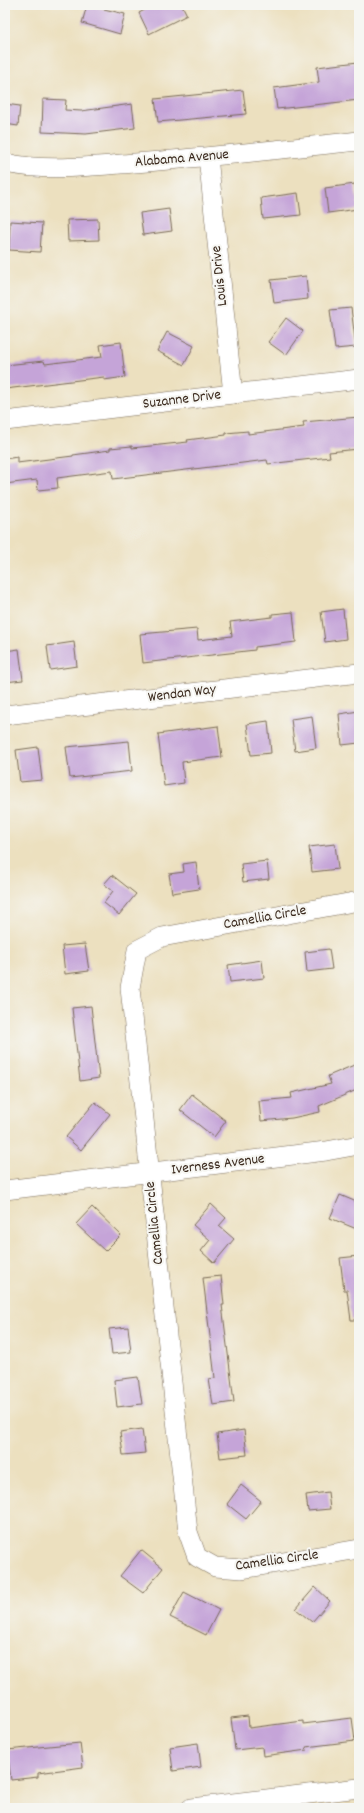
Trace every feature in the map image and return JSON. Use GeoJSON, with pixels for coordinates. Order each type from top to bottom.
{"type":"FeatureCollection","features":[{"type":"Feature","properties":{"kind":"street","name":"Alabama Avenue"},"geometry":{"type":"LineString","coordinates":[[5,163],[22,167],[77,167],[208,157],[359,141]]}},
{"type":"Feature","properties":{"kind":"street","name":"Louis Drive"},"geometry":{"type":"LineString","coordinates":[[208,157],[233,394]]}},
{"type":"Feature","properties":{"kind":"street","name":"Suzanne Drive"},"geometry":{"type":"LineString","coordinates":[[5,421],[359,380]]}},
{"type":"Feature","properties":{"kind":"street","name":"Wendan Way"},"geometry":{"type":"LineString","coordinates":[[5,715],[359,673]]}},
{"type":"Feature","properties":{"kind":"street","name":"Camellia Circle"},"geometry":{"type":"LineString","coordinates":[[359,901],[162,937],[137,950],[130,988],[188,1532],[196,1557],[215,1567],[242,1569],[359,1549]]}},
{"type":"Feature","properties":{"kind":"street","name":"Iverness Avenue"},"geometry":{"type":"LineString","coordinates":[[5,1190],[149,1174],[326,1151],[358,1144]]}},
{"type":"Feature","properties":{"kind":"street"},"geometry":{"type":"LineString","coordinates":[[191,1808],[359,1788]]}},
{"type":"Feature","properties":{"kind":"building"},"geometry":{"type":"Polygon","coordinates":[[[87,5],[125,14],[120,34],[82,23],[87,5]]]}},
{"type":"Feature","properties":{"kind":"building"},"geometry":{"type":"Polygon","coordinates":[[[154,5],[182,5],[187,15],[149,34],[139,13],[154,5]]]}},
{"type":"Feature","properties":{"kind":"building"},"geometry":{"type":"Polygon","coordinates":[[[358,62],[359,100],[277,109],[274,88],[319,82],[317,67],[358,62]]]}},
{"type":"Feature","properties":{"kind":"building"},"geometry":{"type":"Polygon","coordinates":[[[243,90],[246,114],[158,122],[155,99],[243,90]]]}},
{"type":"Feature","properties":{"kind":"building"},"geometry":{"type":"Polygon","coordinates":[[[43,99],[66,100],[65,110],[81,111],[132,104],[135,128],[86,134],[42,132],[43,99]]]}},
{"type":"Feature","properties":{"kind":"building"},"geometry":{"type":"Polygon","coordinates":[[[5,104],[20,106],[18,126],[5,124],[5,104]]]}},
{"type":"Feature","properties":{"kind":"building"},"geometry":{"type":"Polygon","coordinates":[[[355,184],[358,209],[328,213],[325,188],[355,184]]]}},
{"type":"Feature","properties":{"kind":"building"},"geometry":{"type":"Polygon","coordinates":[[[298,193],[301,215],[263,219],[261,198],[298,193]]]}},
{"type":"Feature","properties":{"kind":"building"},"geometry":{"type":"Polygon","coordinates":[[[169,209],[172,231],[143,235],[140,213],[169,209]]]}},
{"type":"Feature","properties":{"kind":"building"},"geometry":{"type":"Polygon","coordinates":[[[98,219],[99,240],[68,241],[67,220],[98,219]]]}},
{"type":"Feature","properties":{"kind":"building"},"geometry":{"type":"Polygon","coordinates":[[[10,221],[42,223],[40,252],[9,250],[10,221]]]}},
{"type":"Feature","properties":{"kind":"building"},"geometry":{"type":"Polygon","coordinates":[[[306,276],[308,299],[274,303],[271,280],[306,276]]]}},
{"type":"Feature","properties":{"kind":"building"},"geometry":{"type":"Polygon","coordinates":[[[351,308],[356,347],[335,349],[330,310],[351,308]]]}},
{"type":"Feature","properties":{"kind":"building"},"geometry":{"type":"Polygon","coordinates":[[[286,318],[303,331],[286,355],[268,342],[286,318]]]}},
{"type":"Feature","properties":{"kind":"building"},"geometry":{"type":"Polygon","coordinates":[[[167,332],[194,346],[184,365],[157,351],[167,332]]]}},
{"type":"Feature","properties":{"kind":"building"},"geometry":{"type":"Polygon","coordinates":[[[121,342],[125,377],[104,380],[104,377],[5,389],[5,365],[44,361],[45,364],[102,357],[100,345],[121,342]]]}},
{"type":"Feature","properties":{"kind":"building"},"geometry":{"type":"Polygon","coordinates":[[[359,417],[359,449],[329,452],[330,457],[268,464],[267,460],[113,479],[112,471],[57,478],[58,488],[38,490],[37,480],[5,484],[5,459],[17,457],[17,463],[73,456],[110,450],[110,448],[132,446],[132,448],[188,442],[187,440],[226,435],[226,433],[248,431],[248,434],[304,427],[303,422],[359,417]]]}},
{"type":"Feature","properties":{"kind":"building"},"geometry":{"type":"Polygon","coordinates":[[[343,609],[346,639],[325,642],[321,612],[343,609]]]}},
{"type":"Feature","properties":{"kind":"building"},"geometry":{"type":"Polygon","coordinates":[[[293,612],[296,642],[255,647],[255,650],[143,663],[140,634],[197,629],[198,640],[232,636],[230,622],[272,617],[272,614],[293,612]]]}},
{"type":"Feature","properties":{"kind":"building"},"geometry":{"type":"Polygon","coordinates":[[[74,642],[77,666],[50,670],[47,646],[74,642]]]}},
{"type":"Feature","properties":{"kind":"building"},"geometry":{"type":"Polygon","coordinates":[[[19,649],[23,680],[5,682],[5,651],[19,649]]]}},
{"type":"Feature","properties":{"kind":"building"},"geometry":{"type":"Polygon","coordinates":[[[359,711],[359,743],[342,745],[339,714],[359,711]]]}},
{"type":"Feature","properties":{"kind":"building"},"geometry":{"type":"Polygon","coordinates":[[[312,716],[316,748],[295,751],[291,719],[312,716]]]}},
{"type":"Feature","properties":{"kind":"building"},"geometry":{"type":"Polygon","coordinates":[[[268,721],[271,753],[251,755],[247,724],[268,721]]]}},
{"type":"Feature","properties":{"kind":"building"},"geometry":{"type":"Polygon","coordinates":[[[218,726],[222,757],[182,762],[184,783],[164,786],[158,734],[218,726]]]}},
{"type":"Feature","properties":{"kind":"building"},"geometry":{"type":"Polygon","coordinates":[[[129,741],[132,771],[70,778],[66,747],[129,741]]]}},
{"type":"Feature","properties":{"kind":"building"},"geometry":{"type":"Polygon","coordinates":[[[38,747],[42,780],[20,782],[16,750],[38,747]]]}},
{"type":"Feature","properties":{"kind":"building"},"geometry":{"type":"Polygon","coordinates":[[[335,844],[338,869],[312,872],[309,847],[335,844]]]}},
{"type":"Feature","properties":{"kind":"building"},"geometry":{"type":"Polygon","coordinates":[[[267,861],[269,879],[243,882],[241,864],[267,861]]]}},
{"type":"Feature","properties":{"kind":"building"},"geometry":{"type":"Polygon","coordinates":[[[196,862],[199,889],[172,893],[169,874],[184,872],[183,864],[196,862]]]}},
{"type":"Feature","properties":{"kind":"building"},"geometry":{"type":"Polygon","coordinates":[[[112,875],[136,894],[119,915],[104,903],[113,891],[104,884],[112,875]]]}},
{"type":"Feature","properties":{"kind":"building"},"geometry":{"type":"Polygon","coordinates":[[[85,944],[89,971],[65,974],[62,946],[85,944]]]}},
{"type":"Feature","properties":{"kind":"building"},"geometry":{"type":"Polygon","coordinates":[[[329,949],[332,969],[307,972],[305,952],[329,949]]]}},
{"type":"Feature","properties":{"kind":"building"},"geometry":{"type":"Polygon","coordinates":[[[262,960],[264,978],[230,982],[228,965],[262,960]]]}},
{"type":"Feature","properties":{"kind":"building"},"geometry":{"type":"Polygon","coordinates":[[[91,1006],[99,1078],[80,1081],[72,1008],[91,1006]]]}},
{"type":"Feature","properties":{"kind":"building"},"geometry":{"type":"Polygon","coordinates":[[[359,1063],[359,1089],[319,1106],[320,1112],[292,1118],[261,1121],[259,1101],[292,1098],[291,1093],[331,1084],[328,1076],[359,1063]]]}},
{"type":"Feature","properties":{"kind":"building"},"geometry":{"type":"Polygon","coordinates":[[[192,1094],[226,1121],[214,1137],[180,1110],[192,1094]]]}},
{"type":"Feature","properties":{"kind":"building"},"geometry":{"type":"Polygon","coordinates":[[[95,1102],[110,1114],[81,1150],[66,1137],[95,1102]]]}},
{"type":"Feature","properties":{"kind":"building"},"geometry":{"type":"Polygon","coordinates":[[[340,1195],[359,1203],[359,1230],[330,1218],[340,1195]]]}},
{"type":"Feature","properties":{"kind":"building"},"geometry":{"type":"Polygon","coordinates":[[[211,1204],[226,1218],[219,1226],[234,1239],[214,1263],[201,1251],[210,1240],[193,1225],[211,1204]]]}},
{"type":"Feature","properties":{"kind":"building"},"geometry":{"type":"Polygon","coordinates":[[[92,1207],[121,1235],[105,1251],[76,1224],[92,1207]]]}},
{"type":"Feature","properties":{"kind":"building"},"geometry":{"type":"Polygon","coordinates":[[[359,1256],[359,1320],[351,1320],[347,1290],[344,1290],[340,1258],[359,1256]]]}},
{"type":"Feature","properties":{"kind":"building"},"geometry":{"type":"Polygon","coordinates":[[[221,1276],[224,1305],[222,1305],[234,1402],[213,1405],[209,1379],[215,1378],[203,1278],[221,1276]]]}},
{"type":"Feature","properties":{"kind":"building"},"geometry":{"type":"Polygon","coordinates":[[[128,1327],[131,1352],[112,1354],[109,1329],[128,1327]]]}},
{"type":"Feature","properties":{"kind":"building"},"geometry":{"type":"Polygon","coordinates":[[[138,1377],[142,1404],[117,1407],[114,1380],[138,1377]]]}},
{"type":"Feature","properties":{"kind":"building"},"geometry":{"type":"Polygon","coordinates":[[[142,1429],[145,1453],[123,1455],[120,1432],[142,1429]]]}},
{"type":"Feature","properties":{"kind":"building"},"geometry":{"type":"Polygon","coordinates":[[[244,1430],[247,1455],[220,1458],[217,1434],[244,1430]]]}},
{"type":"Feature","properties":{"kind":"building"},"geometry":{"type":"Polygon","coordinates":[[[241,1485],[261,1501],[246,1519],[227,1504],[241,1485]]]}},
{"type":"Feature","properties":{"kind":"building"},"geometry":{"type":"Polygon","coordinates":[[[328,1492],[330,1509],[308,1511],[306,1495],[328,1492]]]}},
{"type":"Feature","properties":{"kind":"building"},"geometry":{"type":"Polygon","coordinates":[[[141,1550],[163,1568],[143,1593],[120,1576],[141,1550]]]}},
{"type":"Feature","properties":{"kind":"building"},"geometry":{"type":"Polygon","coordinates":[[[315,1587],[330,1601],[312,1622],[296,1609],[315,1587]]]}},
{"type":"Feature","properties":{"kind":"building"},"geometry":{"type":"Polygon","coordinates":[[[184,1592],[219,1610],[206,1635],[170,1617],[184,1592]]]}},
{"type":"Feature","properties":{"kind":"building"},"geometry":{"type":"Polygon","coordinates":[[[248,1716],[249,1728],[303,1721],[303,1724],[352,1718],[355,1741],[306,1747],[307,1750],[263,1756],[262,1747],[235,1750],[231,1718],[248,1716]]]}},
{"type":"Feature","properties":{"kind":"building"},"geometry":{"type":"Polygon","coordinates":[[[80,1743],[83,1767],[38,1773],[38,1777],[11,1780],[7,1750],[80,1743]]]}},
{"type":"Feature","properties":{"kind":"building"},"geometry":{"type":"Polygon","coordinates":[[[198,1743],[201,1767],[173,1771],[170,1747],[198,1743]]]}}]}
